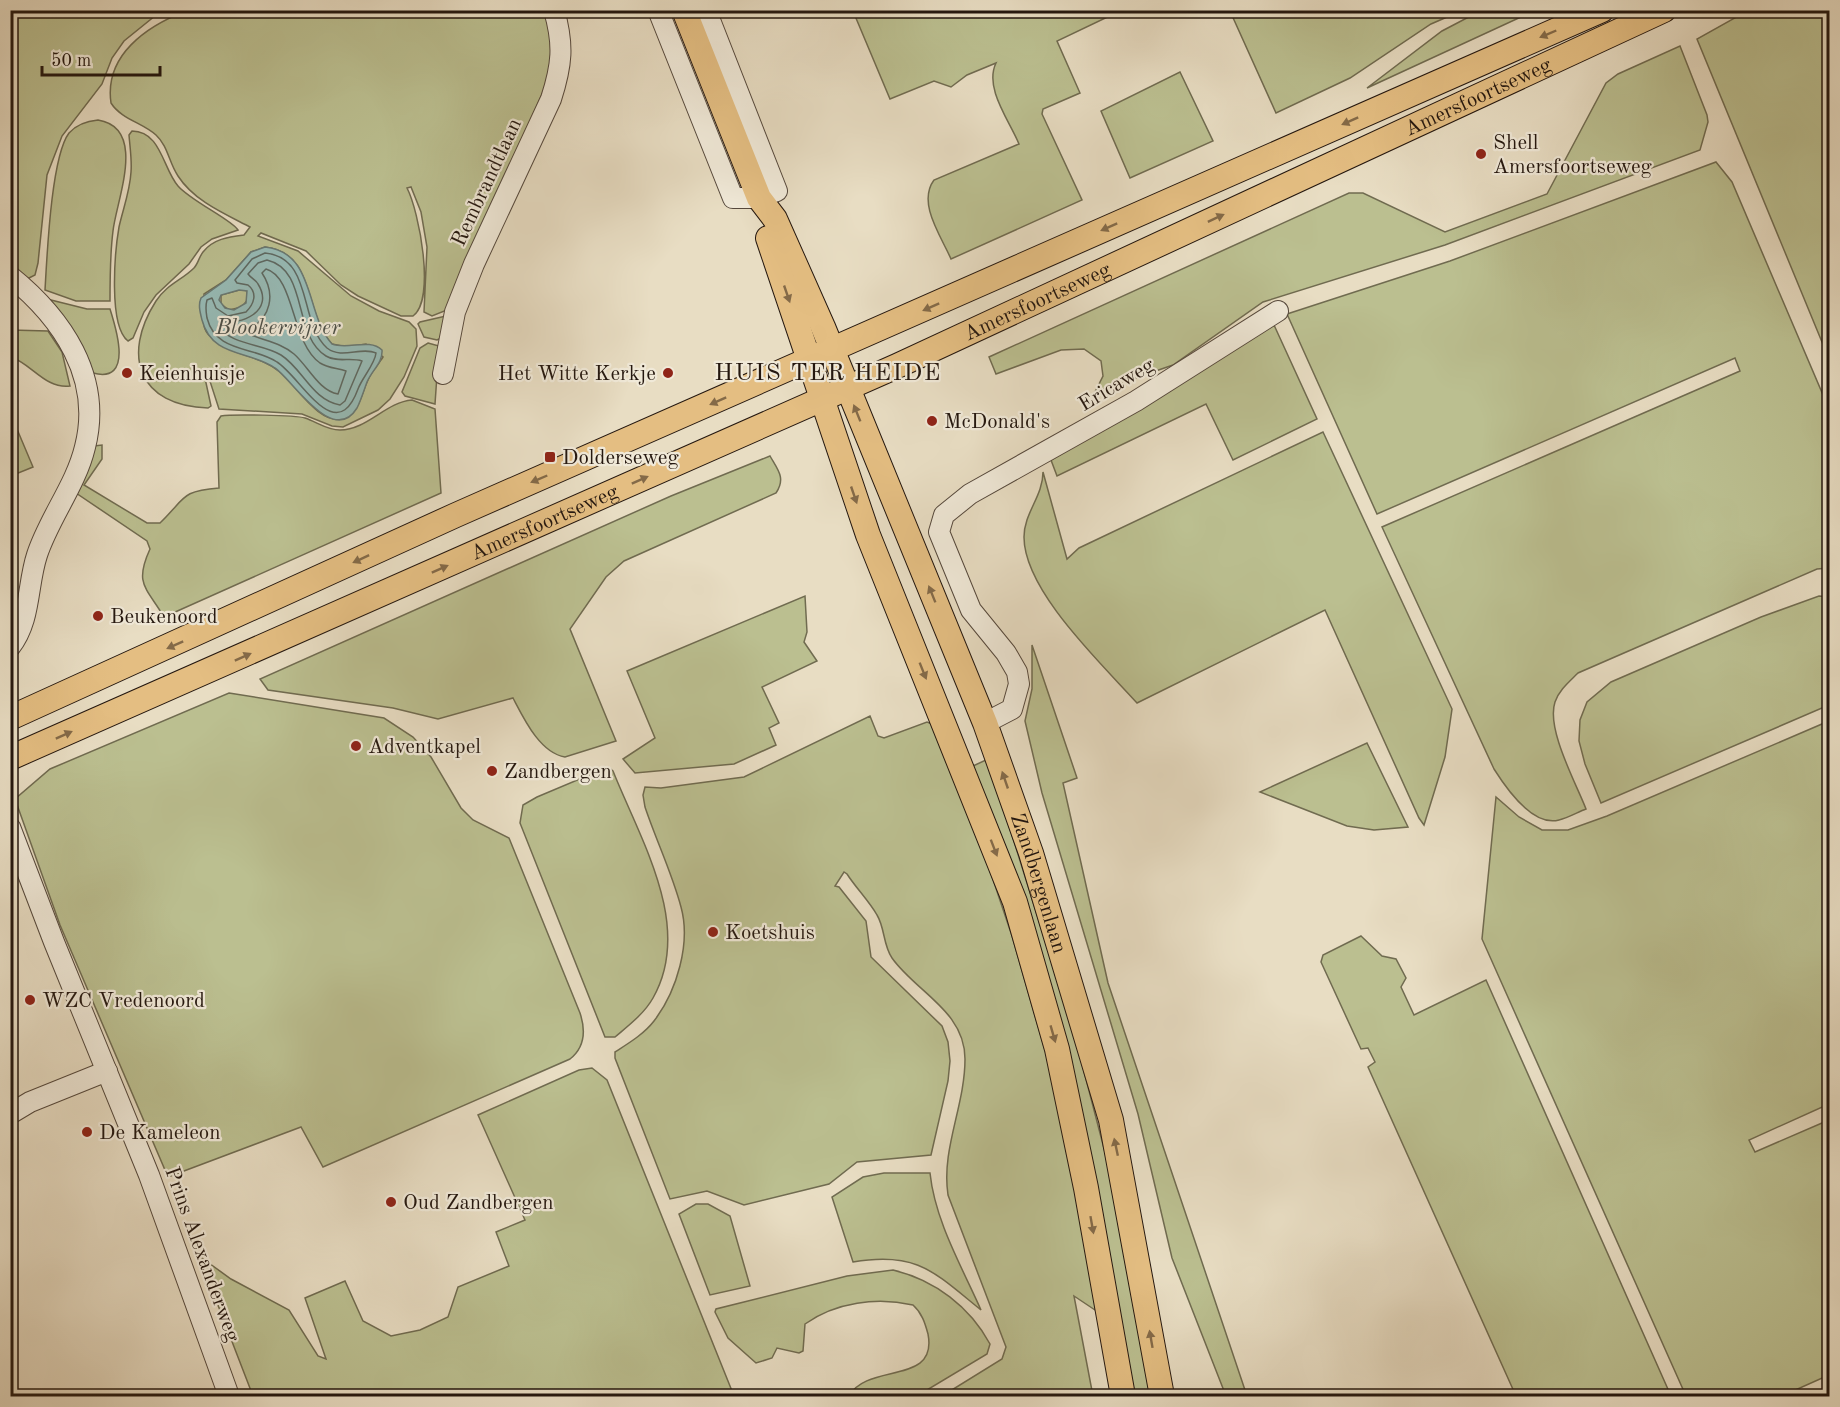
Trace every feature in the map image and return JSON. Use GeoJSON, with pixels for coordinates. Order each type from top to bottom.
{"type":"FeatureCollection","features":[{"type":"Feature","properties":{"kind":"main road"},"geometry":{"type":"LineString","coordinates":[[684,10],[759,198],[775,219],[833,351]]}},
{"type":"Feature","properties":{"kind":"main road","name":"Amersfoortseweg"},"geometry":{"type":"LineString","coordinates":[[10,718],[456,515],[833,351],[1602,10]]}},
{"type":"Feature","properties":{"kind":"main road","name":"Amersfoortseweg"},"geometry":{"type":"LineString","coordinates":[[10,758],[847,388],[1664,10]]}},
{"type":"Feature","properties":{"kind":"main road"},"geometry":{"type":"LineString","coordinates":[[759,198],[760,214],[810,361]]}},
{"type":"Feature","properties":{"kind":"main road","name":"Zandbergenlaan"},"geometry":{"type":"LineString","coordinates":[[833,351],[985,723],[1030,853],[1111,1120],[1162,1396]]}},
{"type":"Feature","properties":{"kind":"main road","name":"Zandbergenlaan"},"geometry":{"type":"LineString","coordinates":[[810,361],[868,535],[1015,902],[1058,1049],[1123,1396]]}},
{"type":"Feature","properties":{"kind":"main road"},"geometry":{"type":"LineString","coordinates":[[950,735],[985,723]]}},
{"type":"Feature","properties":{"kind":"street","name":"Rembrandtlaan"},"geometry":{"type":"LineString","coordinates":[[443,374],[455,312],[474,264],[551,99],[559,76],[563,52],[554,10]]}},
{"type":"Feature","properties":{"kind":"street"},"geometry":{"type":"LineString","coordinates":[[658,10],[733,198],[759,198],[777,191],[706,10]]}},
{"type":"Feature","properties":{"kind":"street"},"geometry":{"type":"LineString","coordinates":[[10,276],[32,293],[75,349],[86,387],[88,420],[86,446],[37,555],[25,619],[10,646]]}},
{"type":"Feature","properties":{"kind":"street","name":"Ericaweg"},"geometry":{"type":"LineString","coordinates":[[985,723],[999,718],[1012,709],[1019,684],[1017,672],[1006,653],[971,610],[939,532],[944,515],[970,494],[1136,400],[1278,311]]}},
{"type":"Feature","properties":{"kind":"street","name":"Prins Alexanderweg"},"geometry":{"type":"LineString","coordinates":[[10,827],[149,1175],[230,1396]]}},
{"type":"Feature","properties":{"kind":"street"},"geometry":{"type":"LineString","coordinates":[[10,1114],[30,1102],[107,1071]]}},
{"type":"Feature","properties":{"kind":"green space"},"geometry":{"type":"Polygon","coordinates":[[[1482,10],[1534,11],[1367,88],[1442,31],[1482,10]]]}},
{"type":"Feature","properties":{"kind":"green space"},"geometry":{"type":"Polygon","coordinates":[[[11,11],[161,11],[124,41],[112,58],[102,84],[62,136],[47,175],[35,275],[25,280],[11,269],[11,11]]]}},
{"type":"Feature","properties":{"kind":"green space"},"geometry":{"type":"Polygon","coordinates":[[[186,11],[546,11],[554,45],[551,74],[447,310],[432,316],[424,312],[427,247],[421,212],[411,187],[407,188],[412,199],[420,234],[424,274],[420,307],[413,316],[401,316],[358,296],[341,285],[306,251],[261,233],[258,236],[298,251],[351,296],[379,311],[409,322],[416,329],[417,346],[404,377],[390,399],[378,410],[343,427],[332,426],[302,414],[219,409],[208,375],[203,369],[211,406],[208,408],[185,405],[166,398],[152,388],[143,374],[139,358],[140,341],[145,321],[156,301],[164,291],[197,265],[203,252],[211,244],[244,235],[250,227],[192,193],[172,166],[160,139],[151,131],[120,113],[111,103],[114,70],[121,57],[143,34],[186,11]],[[265,247],[251,252],[226,280],[204,294],[203,320],[206,330],[225,347],[262,361],[280,372],[317,411],[335,419],[344,418],[354,412],[369,377],[383,357],[366,344],[347,347],[332,344],[323,332],[301,272],[293,260],[281,251],[265,247]]]}},
{"type":"Feature","properties":{"kind":"green space"},"geometry":{"type":"Polygon","coordinates":[[[853,11],[1120,11],[1057,41],[1080,93],[1043,109],[1042,114],[1082,200],[951,259],[929,209],[929,189],[934,180],[1019,144],[995,93],[993,73],[996,63],[967,75],[951,87],[934,81],[890,99],[853,11]]]}},
{"type":"Feature","properties":{"kind":"green space"},"geometry":{"type":"Polygon","coordinates":[[[1230,11],[1461,11],[1431,24],[1350,78],[1276,113],[1230,11]]]}},
{"type":"Feature","properties":{"kind":"green space"},"geometry":{"type":"Polygon","coordinates":[[[1741,11],[1829,11],[1829,359],[1697,39],[1742,14],[1741,11]]]}},
{"type":"Feature","properties":{"kind":"green space"},"geometry":{"type":"Polygon","coordinates":[[[1680,46],[1707,115],[1708,122],[1700,150],[1445,245],[1263,302],[1173,365],[1095,392],[1103,376],[1101,361],[1084,349],[1061,350],[996,374],[989,357],[1349,193],[1363,193],[1445,232],[1547,194],[1606,83],[1618,74],[1680,46]]]}},
{"type":"Feature","properties":{"kind":"green space"},"geometry":{"type":"Polygon","coordinates":[[[1180,72],[1213,141],[1130,178],[1101,111],[1180,72]]]}},
{"type":"Feature","properties":{"kind":"green space"},"geometry":{"type":"Polygon","coordinates":[[[98,120],[113,126],[122,136],[126,151],[123,185],[112,240],[110,301],[76,301],[45,290],[51,208],[58,163],[69,133],[75,127],[98,120]]]}},
{"type":"Feature","properties":{"kind":"green space"},"geometry":{"type":"Polygon","coordinates":[[[132,131],[142,133],[155,144],[173,179],[184,192],[238,230],[212,239],[201,247],[189,264],[156,295],[144,312],[133,338],[128,341],[122,333],[118,320],[114,287],[119,227],[130,179],[129,135],[132,131]]]}},
{"type":"Feature","properties":{"kind":"green space"},"geometry":{"type":"Polygon","coordinates":[[[1716,162],[1732,182],[1829,409],[1829,568],[1817,569],[1578,673],[1559,694],[1553,713],[1558,741],[1586,809],[1559,820],[1549,821],[1530,812],[1521,804],[1494,769],[1382,527],[1740,371],[1735,358],[1377,514],[1287,314],[1450,261],[1716,162]]]}},
{"type":"Feature","properties":{"kind":"green space"},"geometry":{"type":"Polygon","coordinates":[[[243,289],[247,291],[248,299],[242,307],[229,310],[221,304],[221,295],[243,289]]]}},
{"type":"Feature","properties":{"kind":"green space"},"geometry":{"type":"Polygon","coordinates":[[[47,299],[87,309],[110,309],[119,352],[118,363],[114,370],[106,374],[93,373],[72,329],[47,299]]]}},
{"type":"Feature","properties":{"kind":"green space"},"geometry":{"type":"Polygon","coordinates":[[[446,316],[441,338],[437,340],[424,337],[418,324],[420,322],[446,316]]]}},
{"type":"Feature","properties":{"kind":"green space"},"geometry":{"type":"Polygon","coordinates":[[[1274,325],[1317,419],[1233,460],[1206,404],[1057,476],[1051,460],[1274,325]]]}},
{"type":"Feature","properties":{"kind":"green space"},"geometry":{"type":"Polygon","coordinates":[[[10,330],[48,331],[62,352],[70,386],[53,384],[19,360],[11,357],[10,330]]]}},
{"type":"Feature","properties":{"kind":"green space"},"geometry":{"type":"Polygon","coordinates":[[[428,343],[439,346],[435,404],[405,396],[402,392],[420,348],[428,343]]]}},
{"type":"Feature","properties":{"kind":"green space"},"geometry":{"type":"Polygon","coordinates":[[[412,400],[435,409],[441,493],[164,617],[144,585],[143,570],[150,549],[147,541],[76,493],[94,446],[102,445],[102,459],[84,485],[147,523],[160,523],[190,494],[219,488],[217,422],[221,416],[299,417],[340,430],[359,426],[394,406],[412,400]]]}},
{"type":"Feature","properties":{"kind":"green space"},"geometry":{"type":"Polygon","coordinates":[[[11,422],[14,422],[33,467],[11,476],[11,422]]]}},
{"type":"Feature","properties":{"kind":"green space"},"geometry":{"type":"Polygon","coordinates":[[[1323,432],[1452,709],[1445,757],[1424,825],[1325,610],[1137,703],[1067,626],[1037,580],[1027,558],[1025,528],[1040,489],[1043,472],[1067,559],[1079,548],[1323,432]]]}},
{"type":"Feature","properties":{"kind":"green space"},"geometry":{"type":"Polygon","coordinates":[[[770,456],[781,478],[776,493],[624,561],[606,577],[570,629],[616,741],[565,757],[556,754],[540,742],[513,698],[438,719],[393,708],[268,690],[260,679],[671,496],[770,456]]]}},
{"type":"Feature","properties":{"kind":"green space"},"geometry":{"type":"Polygon","coordinates":[[[805,596],[807,632],[804,642],[817,661],[762,687],[779,723],[769,728],[776,745],[734,764],[635,773],[623,759],[655,738],[627,671],[805,596]]]}},
{"type":"Feature","properties":{"kind":"green space"},"geometry":{"type":"Polygon","coordinates":[[[1819,596],[1829,597],[1829,705],[1601,803],[1585,764],[1579,741],[1580,720],[1587,702],[1611,682],[1761,617],[1819,596]]]}},
{"type":"Feature","properties":{"kind":"green space"},"geometry":{"type":"Polygon","coordinates":[[[1032,645],[1077,778],[1063,783],[1108,983],[1247,1396],[1226,1396],[1172,1258],[1138,1114],[1042,793],[1025,721],[1032,689],[1032,645]]]}},
{"type":"Feature","properties":{"kind":"green space"},"geometry":{"type":"Polygon","coordinates":[[[229,693],[384,718],[413,737],[431,757],[461,808],[473,820],[509,838],[580,1013],[583,1038],[579,1049],[570,1059],[323,1167],[301,1127],[168,1177],[60,925],[15,799],[50,769],[229,693]]]}},
{"type":"Feature","properties":{"kind":"green space"},"geometry":{"type":"Polygon","coordinates":[[[870,716],[878,736],[884,738],[927,722],[942,728],[1012,936],[1058,1095],[1098,1312],[1074,1296],[1093,1396],[942,1396],[1002,1359],[1006,1347],[948,1195],[950,1144],[964,1076],[963,1042],[957,1028],[938,1003],[892,958],[877,915],[847,874],[844,872],[835,886],[839,887],[866,921],[871,957],[942,1026],[948,1042],[950,1061],[948,1081],[931,1155],[857,1162],[829,1184],[744,1205],[707,1191],[670,1199],[615,1058],[615,1052],[646,1030],[662,1009],[675,981],[683,951],[684,921],[681,907],[645,807],[643,795],[645,787],[661,788],[744,777],[870,716]]]}},
{"type":"Feature","properties":{"kind":"green space"},"geometry":{"type":"Polygon","coordinates":[[[1829,721],[1829,1104],[1749,1140],[1755,1152],[1829,1120],[1829,1375],[1782,1396],[1686,1396],[1482,939],[1496,797],[1519,817],[1542,830],[1568,830],[1607,816],[1829,721]]]}},
{"type":"Feature","properties":{"kind":"green space"},"geometry":{"type":"Polygon","coordinates":[[[1367,743],[1408,827],[1374,830],[1347,826],[1260,792],[1367,743]]]}},
{"type":"Feature","properties":{"kind":"green space"},"geometry":{"type":"Polygon","coordinates":[[[988,759],[1073,1029],[1122,1218],[1158,1396],[1132,1396],[1122,1345],[973,766],[988,759]]]}},
{"type":"Feature","properties":{"kind":"green space"},"geometry":{"type":"Polygon","coordinates":[[[608,767],[613,771],[659,883],[668,942],[664,970],[653,998],[640,1014],[615,1037],[605,1037],[520,823],[523,805],[608,767]]]}},
{"type":"Feature","properties":{"kind":"green space"},"geometry":{"type":"Polygon","coordinates":[[[1361,936],[1382,956],[1396,959],[1406,978],[1401,987],[1414,1015],[1486,980],[1671,1396],[1516,1396],[1368,1067],[1375,1062],[1368,1048],[1361,1049],[1321,962],[1323,955],[1361,936]]]}},
{"type":"Feature","properties":{"kind":"green space"},"geometry":{"type":"Polygon","coordinates":[[[592,1068],[607,1080],[734,1396],[253,1396],[199,1256],[231,1279],[289,1310],[318,1356],[326,1359],[305,1298],[345,1281],[363,1321],[391,1336],[420,1330],[448,1317],[458,1287],[509,1266],[496,1232],[525,1220],[478,1115],[579,1070],[592,1068]]]}},
{"type":"Feature","properties":{"kind":"green space"},"geometry":{"type":"Polygon","coordinates":[[[884,1173],[930,1173],[943,1226],[981,1310],[937,1275],[909,1262],[875,1259],[853,1262],[832,1197],[863,1177],[884,1173]]]}},
{"type":"Feature","properties":{"kind":"green space"},"geometry":{"type":"Polygon","coordinates":[[[696,1204],[708,1204],[730,1216],[750,1286],[710,1295],[679,1214],[696,1204]]]}},
{"type":"Feature","properties":{"kind":"green space"},"geometry":{"type":"Polygon","coordinates":[[[893,1270],[923,1281],[950,1297],[972,1318],[990,1344],[987,1354],[917,1396],[849,1396],[858,1386],[871,1379],[912,1368],[923,1361],[928,1350],[928,1334],[921,1315],[913,1305],[871,1302],[843,1306],[805,1324],[803,1351],[799,1353],[777,1348],[772,1358],[756,1363],[728,1338],[715,1312],[716,1309],[847,1276],[893,1270]]]}},
{"type":"Feature","properties":{"kind":"water","name":"Blookervijver"},"geometry":{"type":"Polygon","coordinates":[[[265,247],[281,251],[293,260],[307,286],[323,332],[332,344],[345,346],[365,344],[382,350],[381,359],[367,382],[357,408],[347,418],[336,420],[325,415],[313,407],[275,368],[265,362],[223,347],[207,332],[200,311],[201,298],[226,280],[251,252],[265,247]],[[239,290],[221,295],[219,300],[225,308],[234,310],[246,303],[247,291],[239,290]]]}},
{"type":"Feature","properties":{"kind":"place","name":"Shell Amersfoortseweg"},"geometry":{"type":"Point","coordinates":[1481,154]}},
{"type":"Feature","properties":{"kind":"place","name":"Keienhuisje"},"geometry":{"type":"Point","coordinates":[127,373]}},
{"type":"Feature","properties":{"kind":"place","name":"Het Witte Kerkje"},"geometry":{"type":"Point","coordinates":[668,373]}},
{"type":"Feature","properties":{"kind":"place","name":"McDonald's"},"geometry":{"type":"Point","coordinates":[932,421]}},
{"type":"Feature","properties":{"kind":"place","name":"Dolderseweg"},"geometry":{"type":"Point","coordinates":[550,457]}},
{"type":"Feature","properties":{"kind":"place","name":"Beukenoord"},"geometry":{"type":"Point","coordinates":[98,616]}},
{"type":"Feature","properties":{"kind":"place","name":"Adventkapel"},"geometry":{"type":"Point","coordinates":[356,746]}},
{"type":"Feature","properties":{"kind":"place","name":"Zandbergen"},"geometry":{"type":"Point","coordinates":[492,771]}},
{"type":"Feature","properties":{"kind":"place","name":"Koetshuis"},"geometry":{"type":"Point","coordinates":[713,932]}},
{"type":"Feature","properties":{"kind":"place","name":"WZC Vredenoord"},"geometry":{"type":"Point","coordinates":[30,1000]}},
{"type":"Feature","properties":{"kind":"place","name":"De Kameleon"},"geometry":{"type":"Point","coordinates":[87,1132]}},
{"type":"Feature","properties":{"kind":"place","name":"Oud Zandbergen"},"geometry":{"type":"Point","coordinates":[391,1202]}},
{"type":"Feature","properties":{"kind":"district","name":"HUIS TER HEIDE"},"geometry":{"type":"Point","coordinates":[828,372]}}]}
